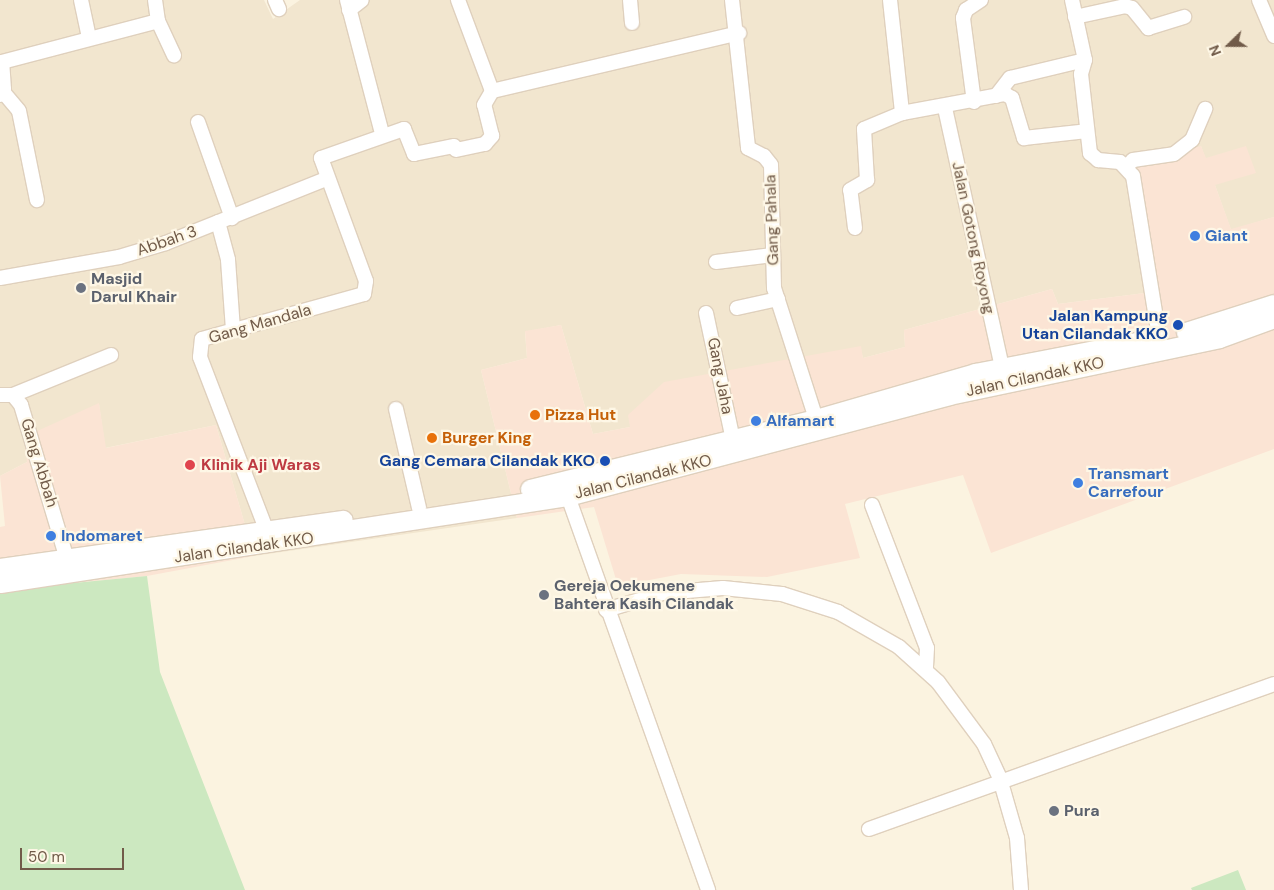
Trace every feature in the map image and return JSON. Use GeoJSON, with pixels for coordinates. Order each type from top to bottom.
{"type":"FeatureCollection","features":[{"type":"Feature","properties":{"kind":"street"},"geometry":{"type":"LineString","coordinates":[[81,0],[89,38]]}},
{"type":"Feature","properties":{"kind":"street"},"geometry":{"type":"LineString","coordinates":[[155,0],[158,20],[174,56]]}},
{"type":"Feature","properties":{"kind":"street"},"geometry":{"type":"LineString","coordinates":[[362,0],[348,5],[382,133]]}},
{"type":"Feature","properties":{"kind":"street"},"geometry":{"type":"LineString","coordinates":[[458,0],[492,91]]}},
{"type":"Feature","properties":{"kind":"street"},"geometry":{"type":"LineString","coordinates":[[630,0],[632,23]]}},
{"type":"Feature","properties":{"kind":"street","name":"Gang Pahala"},"geometry":{"type":"LineString","coordinates":[[732,0],[739,33],[748,148],[764,156],[771,165],[773,255],[778,299],[816,419]]}},
{"type":"Feature","properties":{"kind":"street"},"geometry":{"type":"LineString","coordinates":[[890,0],[902,114]]}},
{"type":"Feature","properties":{"kind":"street"},"geometry":{"type":"LineString","coordinates":[[974,102],[963,18],[966,10],[981,0]]}},
{"type":"Feature","properties":{"kind":"street"},"geometry":{"type":"LineString","coordinates":[[1072,0],[1085,60],[1082,74],[1090,153],[1127,166],[1133,176],[1159,337]]}},
{"type":"Feature","properties":{"kind":"street"},"geometry":{"type":"LineString","coordinates":[[1259,0],[1274,36]]}},
{"type":"Feature","properties":{"kind":"street"},"geometry":{"type":"LineString","coordinates":[[1075,17],[1125,6],[1132,8],[1148,28],[1184,17]]}},
{"type":"Feature","properties":{"kind":"street"},"geometry":{"type":"LineString","coordinates":[[37,200],[18,111],[2,94],[2,62],[158,20]]}},
{"type":"Feature","properties":{"kind":"street"},"geometry":{"type":"LineString","coordinates":[[326,179],[321,158],[382,133],[404,128],[414,154],[485,144],[492,136],[484,105],[492,91],[739,33]]}},
{"type":"Feature","properties":{"kind":"street"},"geometry":{"type":"LineString","coordinates":[[996,96],[1010,78],[1085,60]]}},
{"type":"Feature","properties":{"kind":"street"},"geometry":{"type":"LineString","coordinates":[[855,228],[850,190],[867,180],[864,129],[902,114],[944,108],[1009,94],[1012,98],[1024,138],[1087,131]]}},
{"type":"Feature","properties":{"kind":"street","name":"Jalan Gotong Royong"},"geometry":{"type":"LineString","coordinates":[[944,108],[1002,368]]}},
{"type":"Feature","properties":{"kind":"street"},"geometry":{"type":"LineString","coordinates":[[1127,166],[1133,160],[1174,154],[1192,140],[1205,109]]}},
{"type":"Feature","properties":{"kind":"street"},"geometry":{"type":"LineString","coordinates":[[198,122],[232,218]]}},
{"type":"Feature","properties":{"kind":"street","name":"Abbah 3"},"geometry":{"type":"LineString","coordinates":[[0,278],[119,257],[232,218],[326,179]]}},
{"type":"Feature","properties":{"kind":"street","name":"Gang Mandala"},"geometry":{"type":"LineString","coordinates":[[266,529],[198,347],[202,339],[364,294],[366,281],[326,179]]}},
{"type":"Feature","properties":{"kind":"street"},"geometry":{"type":"LineString","coordinates":[[218,222],[228,260],[233,330]]}},
{"type":"Feature","properties":{"kind":"street"},"geometry":{"type":"LineString","coordinates":[[716,262],[773,255]]}},
{"type":"Feature","properties":{"kind":"street"},"geometry":{"type":"LineString","coordinates":[[737,308],[778,299]]}},
{"type":"Feature","properties":{"kind":"street","name":"Jalan Cilandak KKO"},"geometry":{"type":"LineString","coordinates":[[206,546],[266,529],[565,489],[734,440],[1002,368],[1159,337],[1274,304]]}},
{"type":"Feature","properties":{"kind":"street","name":"Gang Jaha"},"geometry":{"type":"LineString","coordinates":[[706,313],[734,440]]}},
{"type":"Feature","properties":{"kind":"street","name":"Jalan Cilandak KKO"},"geometry":{"type":"LineString","coordinates":[[0,583],[69,567],[565,489],[948,395],[1219,338],[1274,318]]}},
{"type":"Feature","properties":{"kind":"street"},"geometry":{"type":"LineString","coordinates":[[6,395],[111,356]]}},
{"type":"Feature","properties":{"kind":"street","name":"Gang Abbah"},"geometry":{"type":"LineString","coordinates":[[6,395],[21,406],[69,567]]}},
{"type":"Feature","properties":{"kind":"street"},"geometry":{"type":"LineString","coordinates":[[396,409],[419,508]]}},
{"type":"Feature","properties":{"kind":"street"},"geometry":{"type":"LineString","coordinates":[[565,489],[606,610],[708,890]]}},
{"type":"Feature","properties":{"kind":"street"},"geometry":{"type":"LineString","coordinates":[[872,505],[927,648],[926,669]]}},
{"type":"Feature","properties":{"kind":"street","name":"Jalan Cilandak KKO"},"geometry":{"type":"LineString","coordinates":[[0,568],[69,567]]}},
{"type":"Feature","properties":{"kind":"street"},"geometry":{"type":"LineString","coordinates":[[606,610],[663,593],[723,588],[782,594],[870,628],[926,669],[963,711],[1000,778],[1017,838],[1021,890]]}},
{"type":"Feature","properties":{"kind":"street"},"geometry":{"type":"LineString","coordinates":[[869,829],[1000,778],[1078,753],[1274,684]]}},
{"type":"Feature","properties":{"kind":"shaded area"},"geometry":{"type":"Polygon","coordinates":[[[0,0],[264,0],[273,19],[300,0],[1274,0],[1274,217],[1231,230],[1201,146],[1145,293],[1058,304],[1052,289],[904,330],[905,347],[863,358],[860,347],[630,427],[593,434],[561,325],[525,332],[527,358],[481,370],[517,518],[254,556],[216,425],[105,448],[99,404],[27,462],[0,476],[0,0]]]}},
{"type":"Feature","properties":{"kind":"shaded area"},"geometry":{"type":"Polygon","coordinates":[[[1201,146],[1206,158],[1246,146],[1256,173],[1215,185],[1231,229],[1274,217],[1274,449],[991,553],[963,475],[845,504],[860,558],[767,577],[681,574],[618,586],[594,507],[517,518],[481,370],[527,358],[525,331],[561,325],[593,434],[630,427],[628,415],[664,382],[861,346],[863,358],[905,347],[904,330],[1052,289],[1058,304],[1145,293],[1142,230],[1126,164],[1201,146]]]}},
{"type":"Feature","properties":{"kind":"shaded area"},"geometry":{"type":"Polygon","coordinates":[[[99,403],[106,448],[216,425],[254,556],[147,576],[0,590],[0,527],[5,526],[0,476],[27,462],[24,437],[99,403]]]}},
{"type":"Feature","properties":{"kind":"green space"},"geometry":{"type":"Polygon","coordinates":[[[147,576],[160,672],[245,890],[0,890],[0,590],[147,576]]]}},
{"type":"Feature","properties":{"kind":"green space"},"geometry":{"type":"Polygon","coordinates":[[[1238,870],[1246,890],[1192,890],[1191,888],[1238,870]]]}},
{"type":"Feature","properties":{"kind":"place","name":"Giant"},"geometry":{"type":"Point","coordinates":[1195,236]}},
{"type":"Feature","properties":{"kind":"place","name":"Masjid Darul Khair"},"geometry":{"type":"Point","coordinates":[81,288]}},
{"type":"Feature","properties":{"kind":"place","name":"Jalan Kampung Utan Cilandak KKO"},"geometry":{"type":"Point","coordinates":[1178,325]}},
{"type":"Feature","properties":{"kind":"place","name":"Pizza Hut"},"geometry":{"type":"Point","coordinates":[535,415]}},
{"type":"Feature","properties":{"kind":"place","name":"Alfamart"},"geometry":{"type":"Point","coordinates":[756,421]}},
{"type":"Feature","properties":{"kind":"place","name":"Burger King"},"geometry":{"type":"Point","coordinates":[432,438]}},
{"type":"Feature","properties":{"kind":"place","name":"Gang Cemara Cilandak KKO"},"geometry":{"type":"Point","coordinates":[605,461]}},
{"type":"Feature","properties":{"kind":"place","name":"Klinik Aji Waras"},"geometry":{"type":"Point","coordinates":[190,465]}},
{"type":"Feature","properties":{"kind":"place","name":"Transmart Carrefour"},"geometry":{"type":"Point","coordinates":[1078,483]}},
{"type":"Feature","properties":{"kind":"place","name":"Indomaret"},"geometry":{"type":"Point","coordinates":[51,536]}},
{"type":"Feature","properties":{"kind":"place","name":"Gereja Oekumene Bahtera Kasih Cilandak"},"geometry":{"type":"Point","coordinates":[544,595]}},
{"type":"Feature","properties":{"kind":"place","name":"Pura"},"geometry":{"type":"Point","coordinates":[1054,811]}}]}
